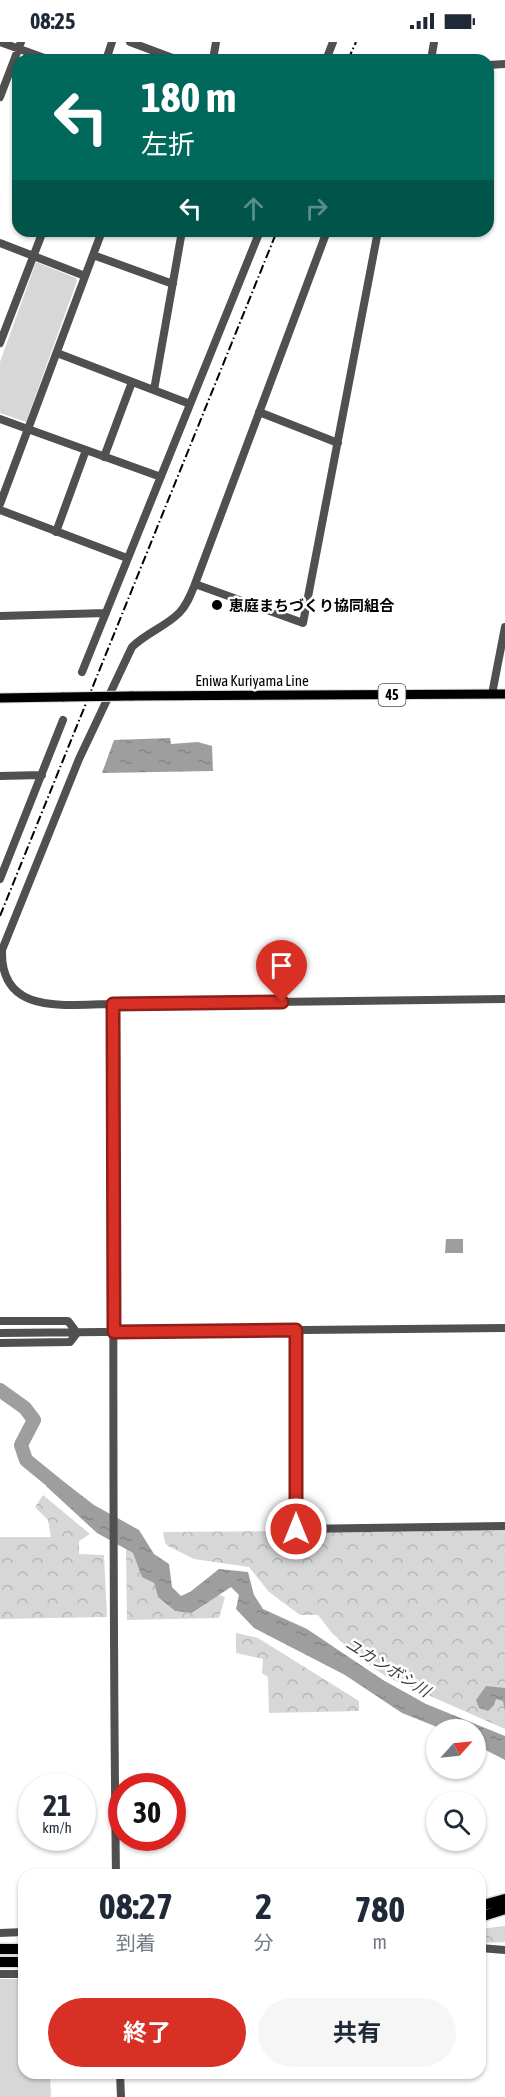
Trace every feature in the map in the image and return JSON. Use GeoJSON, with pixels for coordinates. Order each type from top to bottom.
{"type":"FeatureCollection","features":[{"type":"Feature","properties":{"kind":"highway"},"geometry":{"type":"LineString","coordinates":[[486,1904],[505,1899]]}},
{"type":"Feature","properties":{"kind":"highway"},"geometry":{"type":"LineString","coordinates":[[486,1915],[505,1909]]}},
{"type":"Feature","properties":{"kind":"highway"},"geometry":{"type":"LineString","coordinates":[[0,1949],[18,1949]]}},
{"type":"Feature","properties":{"kind":"highway"},"geometry":{"type":"LineString","coordinates":[[0,1962],[18,1962]]}},
{"type":"Feature","properties":{"kind":"main road","name":"Eniwa Kuriyama Line"},"geometry":{"type":"LineString","coordinates":[[0,698],[505,694]]}},
{"type":"Feature","properties":{"kind":"street"},"geometry":{"type":"LineString","coordinates":[[0,42],[19,46],[37,54]]}},
{"type":"Feature","properties":{"kind":"street"},"geometry":{"type":"LineString","coordinates":[[130,42],[158,54]]}},
{"type":"Feature","properties":{"kind":"street"},"geometry":{"type":"LineString","coordinates":[[0,97],[12,65]]}},
{"type":"Feature","properties":{"kind":"street"},"geometry":{"type":"LineString","coordinates":[[0,343],[41,237]]}},
{"type":"Feature","properties":{"kind":"street"},"geometry":{"type":"LineString","coordinates":[[0,504],[100,237]]}},
{"type":"Feature","properties":{"kind":"street"},"geometry":{"type":"LineString","coordinates":[[154,390],[181,237]]}},
{"type":"Feature","properties":{"kind":"street"},"geometry":{"type":"LineString","coordinates":[[82,672],[258,237]]}},
{"type":"Feature","properties":{"kind":"street"},"geometry":{"type":"LineString","coordinates":[[325,237],[195,584],[181,611],[162,626],[141,638],[132,647],[79,759],[2,950],[4,973],[15,992],[39,1004],[505,999]]}},
{"type":"Feature","properties":{"kind":"street"},"geometry":{"type":"LineString","coordinates":[[195,584],[303,623],[377,237]]}},
{"type":"Feature","properties":{"kind":"street"},"geometry":{"type":"LineString","coordinates":[[0,243],[85,276]]}},
{"type":"Feature","properties":{"kind":"street"},"geometry":{"type":"LineString","coordinates":[[93,255],[173,284]]}},
{"type":"Feature","properties":{"kind":"street"},"geometry":{"type":"LineString","coordinates":[[57,353],[190,404]]}},
{"type":"Feature","properties":{"kind":"street"},"geometry":{"type":"LineString","coordinates":[[104,457],[132,382]]}},
{"type":"Feature","properties":{"kind":"street"},"geometry":{"type":"LineString","coordinates":[[258,412],[338,443]]}},
{"type":"Feature","properties":{"kind":"street"},"geometry":{"type":"LineString","coordinates":[[0,419],[161,477]]}},
{"type":"Feature","properties":{"kind":"street"},"geometry":{"type":"LineString","coordinates":[[56,532],[86,450]]}},
{"type":"Feature","properties":{"kind":"street"},"geometry":{"type":"LineString","coordinates":[[0,510],[127,558]]}},
{"type":"Feature","properties":{"kind":"street"},"geometry":{"type":"LineString","coordinates":[[0,616],[106,613]]}},
{"type":"Feature","properties":{"kind":"street"},"geometry":{"type":"LineString","coordinates":[[492,694],[505,629]]}},
{"type":"Feature","properties":{"kind":"street"},"geometry":{"type":"LineString","coordinates":[[0,879],[63,720]]}},
{"type":"Feature","properties":{"kind":"street"},"geometry":{"type":"LineString","coordinates":[[0,776],[42,775]]}},
{"type":"Feature","properties":{"kind":"street"},"geometry":{"type":"LineString","coordinates":[[113,1004],[112,1513],[116,1869]]}},
{"type":"Feature","properties":{"kind":"street"},"geometry":{"type":"LineString","coordinates":[[0,1321],[68,1321],[77,1333]]}},
{"type":"Feature","properties":{"kind":"street"},"geometry":{"type":"LineString","coordinates":[[0,1333],[505,1328]]}},
{"type":"Feature","properties":{"kind":"street"},"geometry":{"type":"LineString","coordinates":[[296,1330],[296,1529],[505,1526]]}},
{"type":"Feature","properties":{"kind":"street"},"geometry":{"type":"LineString","coordinates":[[0,1343],[70,1342],[77,1333]]}},
{"type":"Feature","properties":{"kind":"street"},"geometry":{"type":"LineString","coordinates":[[0,1933],[18,1932]]}},
{"type":"Feature","properties":{"kind":"street"},"geometry":{"type":"LineString","coordinates":[[486,1948],[505,1950]]}},
{"type":"Feature","properties":{"kind":"street"},"geometry":{"type":"LineString","coordinates":[[0,1974],[18,1974]]}},
{"type":"Feature","properties":{"kind":"street"},"geometry":{"type":"LineString","coordinates":[[120,2079],[121,2097]]}},
{"type":"Feature","properties":{"kind":"green space"},"geometry":{"type":"Polygon","coordinates":[[[36,262],[76,278],[77,281],[26,422],[0,413],[0,362],[36,262]]]}},
{"type":"Feature","properties":{"kind":"green space"},"geometry":{"type":"Polygon","coordinates":[[[43,1495],[90,1534],[79,1541],[79,1554],[104,1555],[107,1617],[0,1619],[0,1537],[51,1537],[48,1520],[35,1507],[43,1495]]]}},
{"type":"Feature","properties":{"kind":"green space"},"geometry":{"type":"Polygon","coordinates":[[[505,1529],[505,1729],[387,1677],[357,1656],[332,1633],[318,1615],[300,1615],[269,1592],[249,1567],[194,1559],[168,1546],[165,1543],[163,1532],[505,1529]]]}},
{"type":"Feature","properties":{"kind":"green space"},"geometry":{"type":"Polygon","coordinates":[[[126,1549],[133,1553],[142,1576],[154,1583],[158,1597],[175,1611],[193,1613],[218,1595],[225,1597],[219,1618],[127,1620],[126,1549]]]}},
{"type":"Feature","properties":{"kind":"green space"},"geometry":{"type":"Polygon","coordinates":[[[236,1633],[258,1638],[359,1701],[359,1711],[269,1713],[268,1677],[262,1673],[263,1659],[236,1653],[236,1633]]]}},
{"type":"Feature","properties":{"kind":"green space"},"geometry":{"type":"Polygon","coordinates":[[[505,1926],[505,1942],[486,1943],[486,1928],[505,1926]]]}},
{"type":"Feature","properties":{"kind":"green space"},"geometry":{"type":"Polygon","coordinates":[[[0,1979],[18,1979],[18,2079],[50,2079],[51,2097],[0,2097],[0,1979]]]}},
{"type":"Feature","properties":{"kind":"water"},"geometry":{"type":"Polygon","coordinates":[[[170,738],[171,744],[198,742],[212,746],[213,771],[102,773],[114,740],[170,738]]]}},
{"type":"Feature","properties":{"kind":"water"},"geometry":{"type":"Polygon","coordinates":[[[446,1239],[463,1239],[463,1253],[445,1253],[446,1239]]]}},
{"type":"Feature","properties":{"kind":"water"},"geometry":{"type":"Polygon","coordinates":[[[55,1475],[94,1505],[139,1530],[154,1554],[169,1564],[172,1587],[181,1596],[190,1592],[219,1569],[248,1572],[254,1595],[263,1609],[307,1629],[383,1680],[426,1704],[463,1719],[426,1719],[426,1723],[402,1713],[345,1675],[254,1628],[236,1609],[239,1595],[231,1587],[192,1613],[175,1611],[158,1597],[154,1583],[142,1577],[133,1553],[97,1533],[46,1486],[55,1475]]]}},
{"type":"Feature","properties":{"kind":"water"},"geometry":{"type":"Polygon","coordinates":[[[486,1686],[505,1688],[505,1711],[503,1701],[496,1699],[488,1711],[479,1708],[476,1700],[486,1686]]]}},
{"type":"Feature","properties":{"kind":"water"},"geometry":{"type":"Polygon","coordinates":[[[486,1728],[505,1736],[505,1760],[486,1750],[486,1728]]]}},
{"type":"Feature","properties":{"kind":"waterway","name":"ユカンボシ川"},"geometry":{"type":"LineString","coordinates":[[0,1390],[25,1408],[34,1420],[21,1445],[26,1460],[64,1491]]}},
{"type":"Feature","properties":{"kind":"railway"},"geometry":{"type":"LineString","coordinates":[[351,54],[356,42]]}},
{"type":"Feature","properties":{"kind":"railway"},"geometry":{"type":"LineString","coordinates":[[0,916],[275,237]]}},
{"type":"Feature","properties":{"kind":"place","name":"恵庭まちづくり協同組合"},"geometry":{"type":"Point","coordinates":[217,605]}},
{"type":"Feature","properties":{"kind":"route"},"geometry":{"type":"LineString","coordinates":[[282,1002],[113,1004],[114,1332],[296,1330],[296,1529]]}}]}
